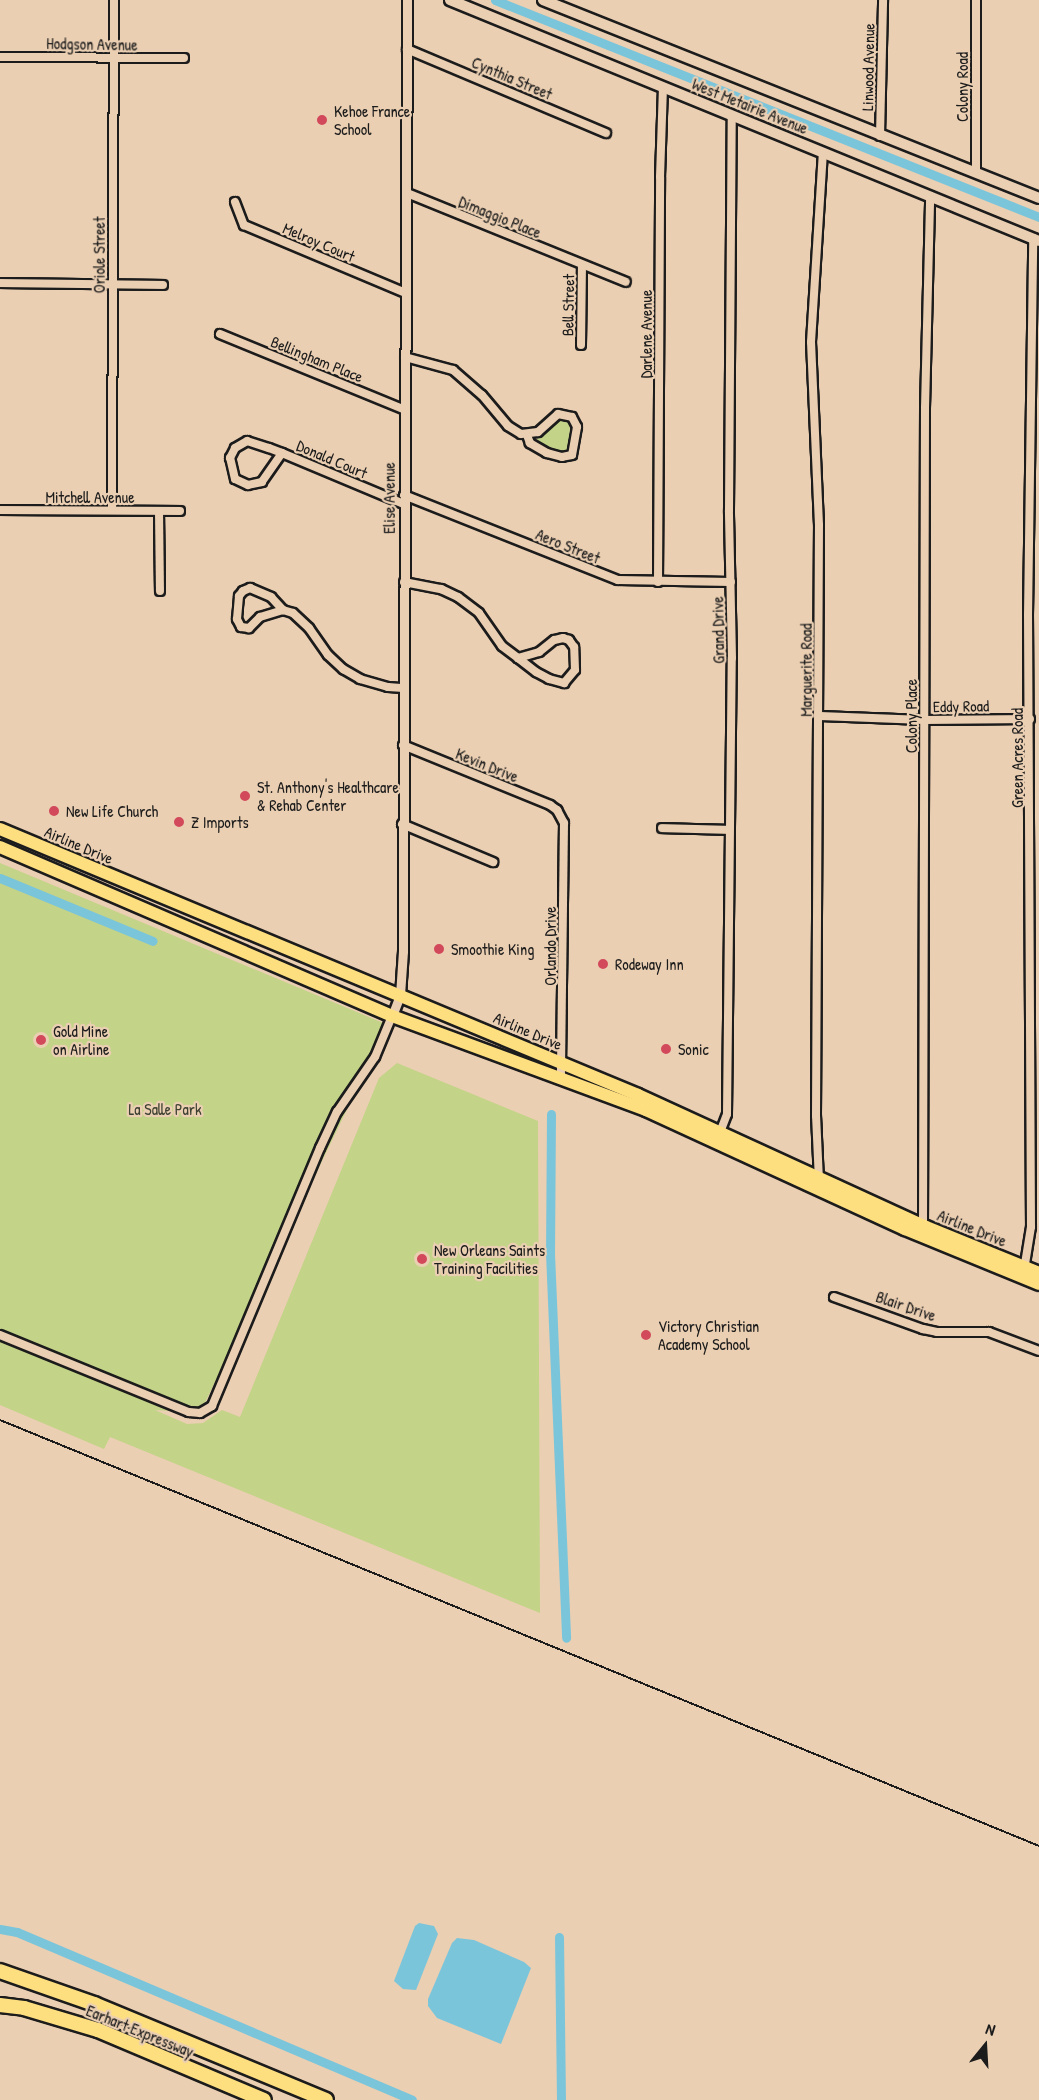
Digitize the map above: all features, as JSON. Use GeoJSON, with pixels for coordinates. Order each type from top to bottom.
{"type":"FeatureCollection","features":[{"type":"Feature","properties":{"kind":"highway","name":"Airline Drive"},"geometry":{"type":"LineString","coordinates":[[0,829],[562,1063],[818,1184],[922,1231],[1024,1272],[1039,1284]]}},
{"type":"Feature","properties":{"kind":"highway","name":"Airline Drive"},"geometry":{"type":"LineString","coordinates":[[0,847],[392,1016],[718,1138]]}},
{"type":"Feature","properties":{"kind":"highway"},"geometry":{"type":"LineString","coordinates":[[183,926],[191,909]]}},
{"type":"Feature","properties":{"kind":"highway","name":"Airline Drive"},"geometry":{"type":"LineString","coordinates":[[1024,1272],[1039,1273]]}},
{"type":"Feature","properties":{"kind":"highway","name":"Earhart Expressway"},"geometry":{"type":"LineString","coordinates":[[0,1971],[94,2004],[326,2100]]}},
{"type":"Feature","properties":{"kind":"highway","name":"Earhart Expressway"},"geometry":{"type":"LineString","coordinates":[[0,2005],[24,2008],[98,2030],[264,2100]]}},
{"type":"Feature","properties":{"kind":"main road","name":"West Metairie Avenue"},"geometry":{"type":"LineString","coordinates":[[450,0],[1036,240]]}},
{"type":"Feature","properties":{"kind":"main road","name":"West Metairie Avenue"},"geometry":{"type":"LineString","coordinates":[[543,0],[1039,198]]}},
{"type":"Feature","properties":{"kind":"street","name":"Oriole Street"},"geometry":{"type":"LineString","coordinates":[[112,510],[114,0]]}},
{"type":"Feature","properties":{"kind":"street","name":"Elise Avenue"},"geometry":{"type":"LineString","coordinates":[[392,1016],[400,995],[403,951],[407,0]]}},
{"type":"Feature","properties":{"kind":"street","name":"Linwood Avenue"},"geometry":{"type":"LineString","coordinates":[[880,136],[883,0]]}},
{"type":"Feature","properties":{"kind":"street","name":"Colony Road"},"geometry":{"type":"LineString","coordinates":[[976,0],[976,173]]}},
{"type":"Feature","properties":{"kind":"street","name":"Cynthia Street"},"geometry":{"type":"LineString","coordinates":[[407,49],[606,133]]}},
{"type":"Feature","properties":{"kind":"street","name":"Hodgson Avenue"},"geometry":{"type":"LineString","coordinates":[[0,57],[184,58]]}},
{"type":"Feature","properties":{"kind":"street","name":"Darlene Avenue"},"geometry":{"type":"LineString","coordinates":[[658,582],[660,177],[663,87]]}},
{"type":"Feature","properties":{"kind":"street","name":"Grand Drive"},"geometry":{"type":"LineString","coordinates":[[718,1138],[727,1114],[732,115]]}},
{"type":"Feature","properties":{"kind":"street","name":"Marguerite Road"},"geometry":{"type":"LineString","coordinates":[[818,1184],[816,1116],[820,716],[819,525],[811,342],[823,152]]}},
{"type":"Feature","properties":{"kind":"street","name":"Dimaggio Place"},"geometry":{"type":"LineString","coordinates":[[407,193],[626,282]]}},
{"type":"Feature","properties":{"kind":"street","name":"Colony Place"},"geometry":{"type":"LineString","coordinates":[[922,1231],[925,408],[930,196]]}},
{"type":"Feature","properties":{"kind":"street","name":"Melroy Court"},"geometry":{"type":"LineString","coordinates":[[235,202],[244,225],[406,293]]}},
{"type":"Feature","properties":{"kind":"street","name":"Green Acres Road"},"geometry":{"type":"LineString","coordinates":[[1024,1272],[1031,1227],[1028,615],[1036,240]]}},
{"type":"Feature","properties":{"kind":"street","name":"Bell Street"},"geometry":{"type":"LineString","coordinates":[[581,345],[582,265]]}},
{"type":"Feature","properties":{"kind":"street"},"geometry":{"type":"LineString","coordinates":[[0,283],[163,285]]}},
{"type":"Feature","properties":{"kind":"street","name":"Bellingham Place"},"geometry":{"type":"LineString","coordinates":[[220,334],[405,410]]}},
{"type":"Feature","properties":{"kind":"street"},"geometry":{"type":"LineString","coordinates":[[405,357],[453,370],[482,395],[508,426],[527,435],[538,432],[558,414],[572,417],[577,427],[572,455],[562,457],[547,453],[530,443],[527,435]]}},
{"type":"Feature","properties":{"kind":"street","name":"Donald Court"},"geometry":{"type":"LineString","coordinates":[[282,453],[262,482],[248,485],[236,479],[230,458],[235,448],[247,441],[282,453],[404,499]]}},
{"type":"Feature","properties":{"kind":"street","name":"Aero Street"},"geometry":{"type":"LineString","coordinates":[[404,499],[618,580],[731,582]]}},
{"type":"Feature","properties":{"kind":"street","name":"Mitchell Avenue"},"geometry":{"type":"LineString","coordinates":[[0,510],[180,511]]}},
{"type":"Feature","properties":{"kind":"street"},"geometry":{"type":"LineString","coordinates":[[159,511],[160,591]]}},
{"type":"Feature","properties":{"kind":"street"},"geometry":{"type":"LineString","coordinates":[[404,582],[441,589],[458,597],[479,613],[502,646],[518,658],[549,679],[564,683],[575,670],[574,647],[569,640],[563,638],[554,640],[539,652],[518,658]]}},
{"type":"Feature","properties":{"kind":"street"},"geometry":{"type":"LineString","coordinates":[[283,610],[271,597],[250,588],[239,596],[237,619],[241,627],[249,628],[270,612],[283,610],[293,613],[309,628],[328,655],[343,669],[360,679],[387,687],[404,688]]}},
{"type":"Feature","properties":{"kind":"street","name":"Eddy Road"},"geometry":{"type":"LineString","coordinates":[[820,716],[924,720],[1030,719]]}},
{"type":"Feature","properties":{"kind":"street","name":"Kevin Drive"},"geometry":{"type":"LineString","coordinates":[[403,746],[550,805],[559,813]]}},
{"type":"Feature","properties":{"kind":"street","name":"Orlando Drive"},"geometry":{"type":"LineString","coordinates":[[559,813],[564,823],[561,1080]]}},
{"type":"Feature","properties":{"kind":"street"},"geometry":{"type":"LineString","coordinates":[[402,824],[493,862]]}},
{"type":"Feature","properties":{"kind":"street"},"geometry":{"type":"LineString","coordinates":[[662,828],[729,830]]}},
{"type":"Feature","properties":{"kind":"street"},"geometry":{"type":"LineString","coordinates":[[0,1335],[189,1412],[200,1413],[212,1406],[320,1148],[337,1112],[375,1057],[392,1016]]}},
{"type":"Feature","properties":{"kind":"street","name":"Blair Drive"},"geometry":{"type":"LineString","coordinates":[[834,1297],[923,1329],[937,1332],[990,1332],[1039,1351]]}},
{"type":"Feature","properties":{"kind":"green space"},"geometry":{"type":"Polygon","coordinates":[[[560,419],[565,419],[570,425],[569,448],[565,452],[557,452],[538,442],[537,439],[560,419]]]}},
{"type":"Feature","properties":{"kind":"green space","name":"La Salle Park"},"geometry":{"type":"Polygon","coordinates":[[[0,863],[388,1025],[200,1413],[155,1410],[187,1424],[203,1423],[222,1410],[240,1417],[379,1078],[397,1063],[538,1121],[540,1613],[110,1437],[104,1449],[0,1405],[0,863]]]}},
{"type":"Feature","properties":{"kind":"water"},"geometry":{"type":"Polygon","coordinates":[[[419,1923],[434,1926],[438,1934],[416,1990],[403,1989],[394,1981],[415,1926],[419,1923]]]}},
{"type":"Feature","properties":{"kind":"water"},"geometry":{"type":"Polygon","coordinates":[[[457,1938],[474,1940],[524,1962],[531,1968],[501,2044],[437,2018],[428,2006],[428,1999],[452,1943],[457,1938]]]}},
{"type":"Feature","properties":{"kind":"waterway"},"geometry":{"type":"LineString","coordinates":[[495,0],[1039,217]]}},
{"type":"Feature","properties":{"kind":"waterway"},"geometry":{"type":"LineString","coordinates":[[0,878],[153,941]]}},
{"type":"Feature","properties":{"kind":"waterway"},"geometry":{"type":"LineString","coordinates":[[551,1114],[550,1253],[566,1638]]}},
{"type":"Feature","properties":{"kind":"waterway"},"geometry":{"type":"LineString","coordinates":[[0,1929],[17,1932],[412,2100]]}},
{"type":"Feature","properties":{"kind":"waterway"},"geometry":{"type":"LineString","coordinates":[[559,1937],[561,2100]]}},
{"type":"Feature","properties":{"kind":"railway"},"geometry":{"type":"LineString","coordinates":[[0,1420],[1039,1846]]}},
{"type":"Feature","properties":{"kind":"place","name":"Kehoe France School"},"geometry":{"type":"Point","coordinates":[322,120]}},
{"type":"Feature","properties":{"kind":"place","name":"St. Anthony's Healthcare & Rehab Center"},"geometry":{"type":"Point","coordinates":[245,796]}},
{"type":"Feature","properties":{"kind":"place","name":"New Life Church"},"geometry":{"type":"Point","coordinates":[54,811]}},
{"type":"Feature","properties":{"kind":"place","name":"Z Imports"},"geometry":{"type":"Point","coordinates":[179,822]}},
{"type":"Feature","properties":{"kind":"place","name":"Smoothie King"},"geometry":{"type":"Point","coordinates":[439,949]}},
{"type":"Feature","properties":{"kind":"place","name":"Rodeway Inn"},"geometry":{"type":"Point","coordinates":[603,964]}},
{"type":"Feature","properties":{"kind":"place","name":"Gold Mine on Airline"},"geometry":{"type":"Point","coordinates":[41,1040]}},
{"type":"Feature","properties":{"kind":"place","name":"Sonic"},"geometry":{"type":"Point","coordinates":[666,1049]}},
{"type":"Feature","properties":{"kind":"place","name":"New Orleans Saints Training Facilities"},"geometry":{"type":"Point","coordinates":[422,1259]}},
{"type":"Feature","properties":{"kind":"place","name":"Victory Christian Academy School"},"geometry":{"type":"Point","coordinates":[646,1335]}}]}
